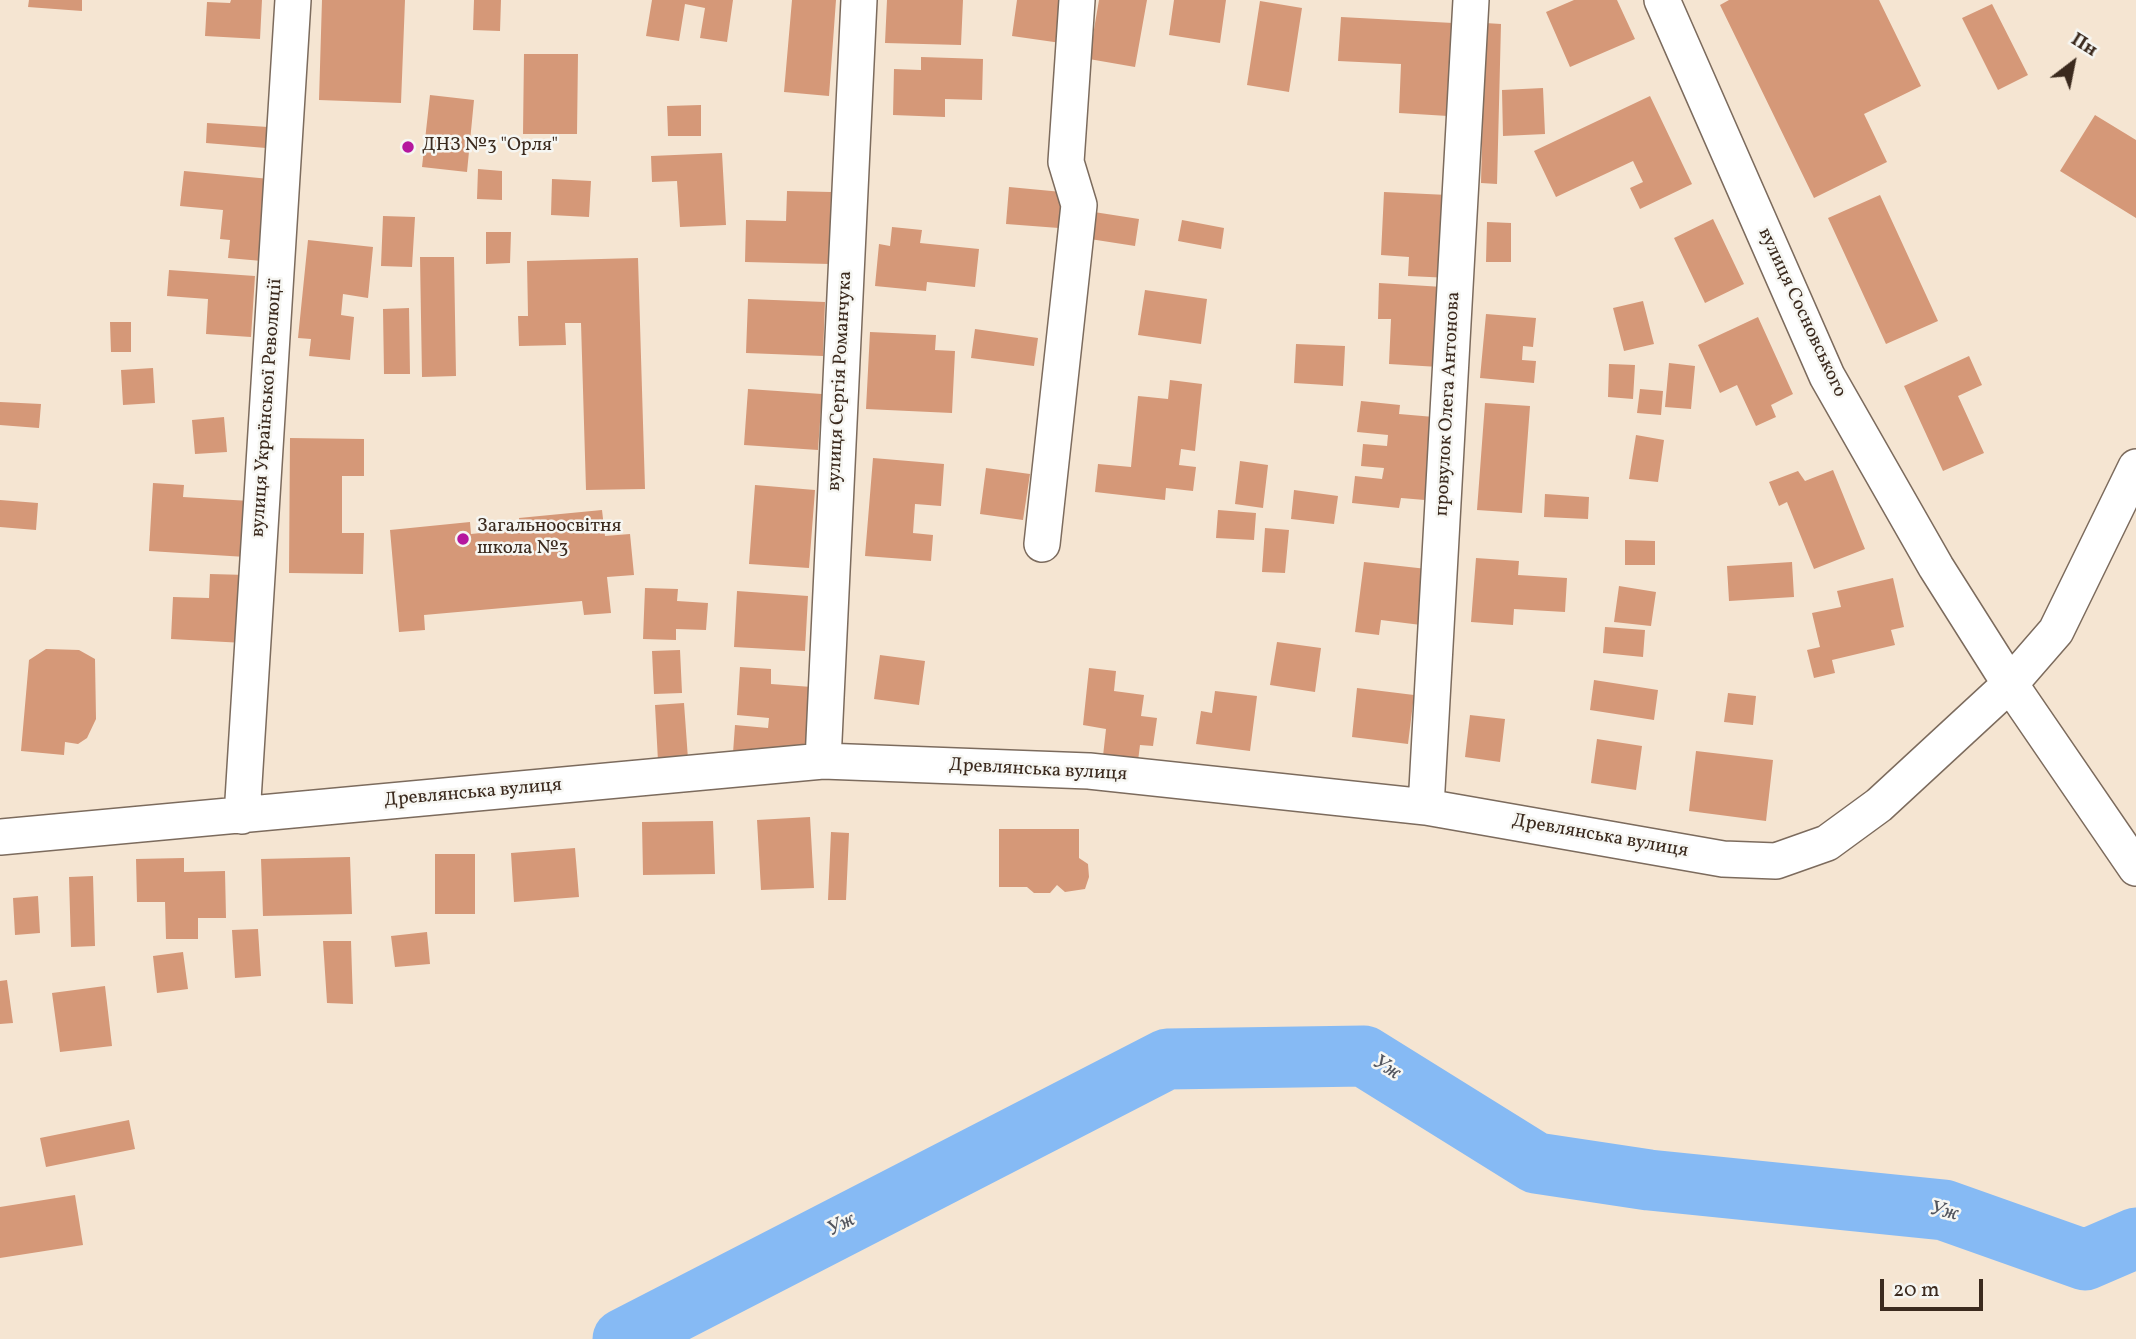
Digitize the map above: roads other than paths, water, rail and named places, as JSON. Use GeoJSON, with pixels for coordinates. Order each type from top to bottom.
{"type":"FeatureCollection","features":[{"type":"Feature","properties":{"kind":"street","name":"вулиця Української Революції"},"geometry":{"type":"LineString","coordinates":[[242,816],[293,0]]}},
{"type":"Feature","properties":{"kind":"street","name":"вулиця Сергія Романчука"},"geometry":{"type":"LineString","coordinates":[[823,761],[859,0]]}},
{"type":"Feature","properties":{"kind":"street"},"geometry":{"type":"LineString","coordinates":[[1042,544],[1079,205],[1066,162],[1077,0]]}},
{"type":"Feature","properties":{"kind":"street","name":"провулок Олега Антонова"},"geometry":{"type":"LineString","coordinates":[[1426,807],[1471,0]]}},
{"type":"Feature","properties":{"kind":"street","name":"вулиця Сосновського"},"geometry":{"type":"LineString","coordinates":[[1662,0],[1827,376],[1936,567],[2010,684],[2136,868]]}},
{"type":"Feature","properties":{"kind":"street","name":"Древлянська вулиця"},"geometry":{"type":"LineString","coordinates":[[0,837],[823,761],[1088,771],[1426,807],[1723,859],[1776,861],[1827,842],[1879,805],[2010,684],[2056,631],[2136,467]]}},
{"type":"Feature","properties":{"kind":"waterway","name":"Уж"},"geometry":{"type":"LineString","coordinates":[[623,1339],[1167,1059],[1364,1056],[1536,1163],[1649,1180],[1944,1210],[2085,1260],[2136,1238]]}},
{"type":"Feature","properties":{"kind":"place","name":"ДНЗ №3 \"Орля\""},"geometry":{"type":"Point","coordinates":[408,147]}},
{"type":"Feature","properties":{"kind":"place","name":"Загальноосвітня школа №3"},"geometry":{"type":"Point","coordinates":[463,539]}}]}
